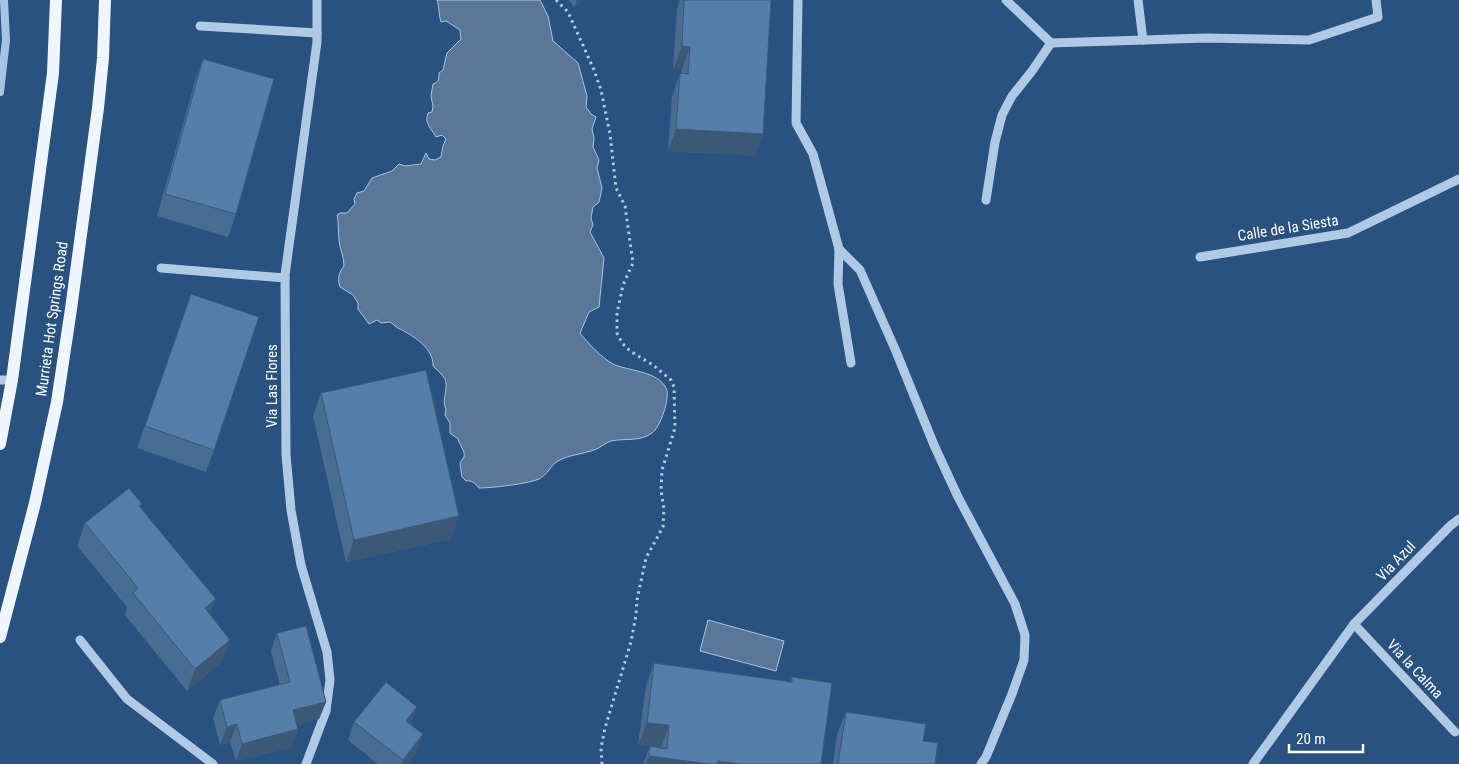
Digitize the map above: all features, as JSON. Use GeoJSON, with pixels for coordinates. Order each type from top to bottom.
{"type":"FeatureCollection","features":[{"type":"Feature","properties":{"kind":"main road","name":"Murrieta Hot Springs Road"},"geometry":{"type":"LineString","coordinates":[[0,444],[6,380],[53,73],[56,0]]}},
{"type":"Feature","properties":{"kind":"main road","name":"Murrieta Hot Springs Road"},"geometry":{"type":"LineString","coordinates":[[0,636],[35,503],[57,402],[98,108],[103,58],[105,0]]}},
{"type":"Feature","properties":{"kind":"street","name":"Via Las Flores"},"geometry":{"type":"LineString","coordinates":[[306,764],[326,711],[330,680],[327,652],[301,565],[290,510],[286,455],[285,278],[318,33],[317,0]]}},
{"type":"Feature","properties":{"kind":"street"},"geometry":{"type":"LineString","coordinates":[[798,0],[796,123],[814,154],[839,249],[838,284],[850,363]]}},
{"type":"Feature","properties":{"kind":"street"},"geometry":{"type":"LineString","coordinates":[[1006,0],[1051,43],[1204,38],[1309,40],[1378,17],[1376,0]]}},
{"type":"Feature","properties":{"kind":"street"},"geometry":{"type":"LineString","coordinates":[[1138,0],[1143,40]]}},
{"type":"Feature","properties":{"kind":"street"},"geometry":{"type":"LineString","coordinates":[[200,26],[318,33]]}},
{"type":"Feature","properties":{"kind":"street"},"geometry":{"type":"LineString","coordinates":[[986,200],[994,142],[1002,115],[1012,96],[1051,43]]}},
{"type":"Feature","properties":{"kind":"street","name":"Calle de la Siesta"},"geometry":{"type":"LineString","coordinates":[[1200,257],[1348,233],[1459,179]]}},
{"type":"Feature","properties":{"kind":"street"},"geometry":{"type":"LineString","coordinates":[[839,249],[860,270],[895,348],[938,454],[958,497],[1015,604],[1025,634],[1024,660],[986,757],[981,764]]}},
{"type":"Feature","properties":{"kind":"street"},"geometry":{"type":"LineString","coordinates":[[161,268],[285,278]]}},
{"type":"Feature","properties":{"kind":"street","name":"Via Azul"},"geometry":{"type":"LineString","coordinates":[[1254,764],[1354,624],[1459,519]]}},
{"type":"Feature","properties":{"kind":"street","name":"Via la Calma"},"geometry":{"type":"LineString","coordinates":[[1354,624],[1455,732]]}},
{"type":"Feature","properties":{"kind":"street"},"geometry":{"type":"LineString","coordinates":[[80,640],[128,699],[213,764]]}},
{"type":"Feature","properties":{"kind":"path"},"geometry":{"type":"LineString","coordinates":[[556,0],[568,12],[601,90],[610,134],[616,188],[625,206],[633,263],[623,285],[617,312],[617,333],[622,343],[630,351],[653,365],[671,380],[674,387],[675,428],[662,470],[663,527],[646,558],[631,642],[605,728],[601,748],[602,764]]}},
{"type":"Feature","properties":{"kind":"water"},"geometry":{"type":"Polygon","coordinates":[[[437,0],[540,0],[548,16],[553,41],[578,63],[587,96],[586,107],[596,117],[592,129],[593,147],[599,160],[597,168],[602,188],[599,202],[593,207],[591,218],[593,225],[590,232],[604,258],[599,307],[589,312],[580,333],[609,362],[656,378],[662,382],[667,392],[664,412],[652,433],[637,439],[611,441],[594,450],[566,457],[556,463],[539,479],[518,484],[479,488],[473,482],[466,481],[462,477],[460,463],[464,453],[458,439],[450,433],[450,423],[445,415],[445,379],[433,366],[427,349],[417,339],[390,322],[381,323],[377,320],[369,324],[358,309],[358,303],[353,295],[340,287],[339,284],[339,276],[344,266],[339,241],[337,215],[347,213],[355,204],[354,199],[357,193],[364,191],[372,178],[392,171],[399,164],[405,166],[421,164],[426,153],[429,159],[435,160],[441,157],[446,139],[442,135],[436,137],[427,117],[428,113],[432,112],[431,96],[433,84],[439,79],[439,73],[443,70],[447,53],[461,39],[460,30],[446,21],[441,22],[437,0]]]}},
{"type":"Feature","properties":{"kind":"water"},"geometry":{"type":"Polygon","coordinates":[[[708,620],[784,641],[776,671],[700,651],[708,620]]]}},
{"type":"Feature","properties":{"kind":"building"},"geometry":{"type":"Polygon","coordinates":[[[684,0],[771,0],[763,134],[676,129],[680,73],[688,74],[690,47],[682,46],[684,0]]]}},
{"type":"Feature","properties":{"kind":"building"},"geometry":{"type":"Polygon","coordinates":[[[203,59],[274,79],[236,214],[165,194],[203,59]]]}},
{"type":"Feature","properties":{"kind":"building"},"geometry":{"type":"Polygon","coordinates":[[[191,294],[259,317],[214,450],[145,426],[191,294]]]}},
{"type":"Feature","properties":{"kind":"building"},"geometry":{"type":"Polygon","coordinates":[[[426,370],[459,516],[354,540],[321,393],[426,370]]]}},
{"type":"Feature","properties":{"kind":"building"},"geometry":{"type":"Polygon","coordinates":[[[129,488],[142,504],[139,506],[216,599],[205,608],[230,640],[195,669],[133,593],[138,588],[85,523],[129,488]]]}},
{"type":"Feature","properties":{"kind":"building"},"geometry":{"type":"Polygon","coordinates":[[[306,626],[326,702],[293,710],[298,729],[242,744],[237,724],[227,727],[220,700],[290,682],[277,633],[306,626]]]}},
{"type":"Feature","properties":{"kind":"building"},"geometry":{"type":"Polygon","coordinates":[[[654,663],[792,682],[792,677],[832,683],[821,764],[741,764],[718,761],[718,764],[709,764],[649,756],[650,746],[667,749],[669,725],[647,723],[654,663]]]}},
{"type":"Feature","properties":{"kind":"building"},"geometry":{"type":"Polygon","coordinates":[[[386,682],[417,707],[406,721],[423,734],[403,760],[354,722],[386,682]]]}},
{"type":"Feature","properties":{"kind":"building"},"geometry":{"type":"Polygon","coordinates":[[[846,712],[926,724],[923,741],[938,743],[935,764],[838,764],[846,712]]]}},
{"type":"Feature","properties":{"kind":"waterway"},"geometry":{"type":"LineString","coordinates":[[0,92],[6,40],[4,0]]}}]}
